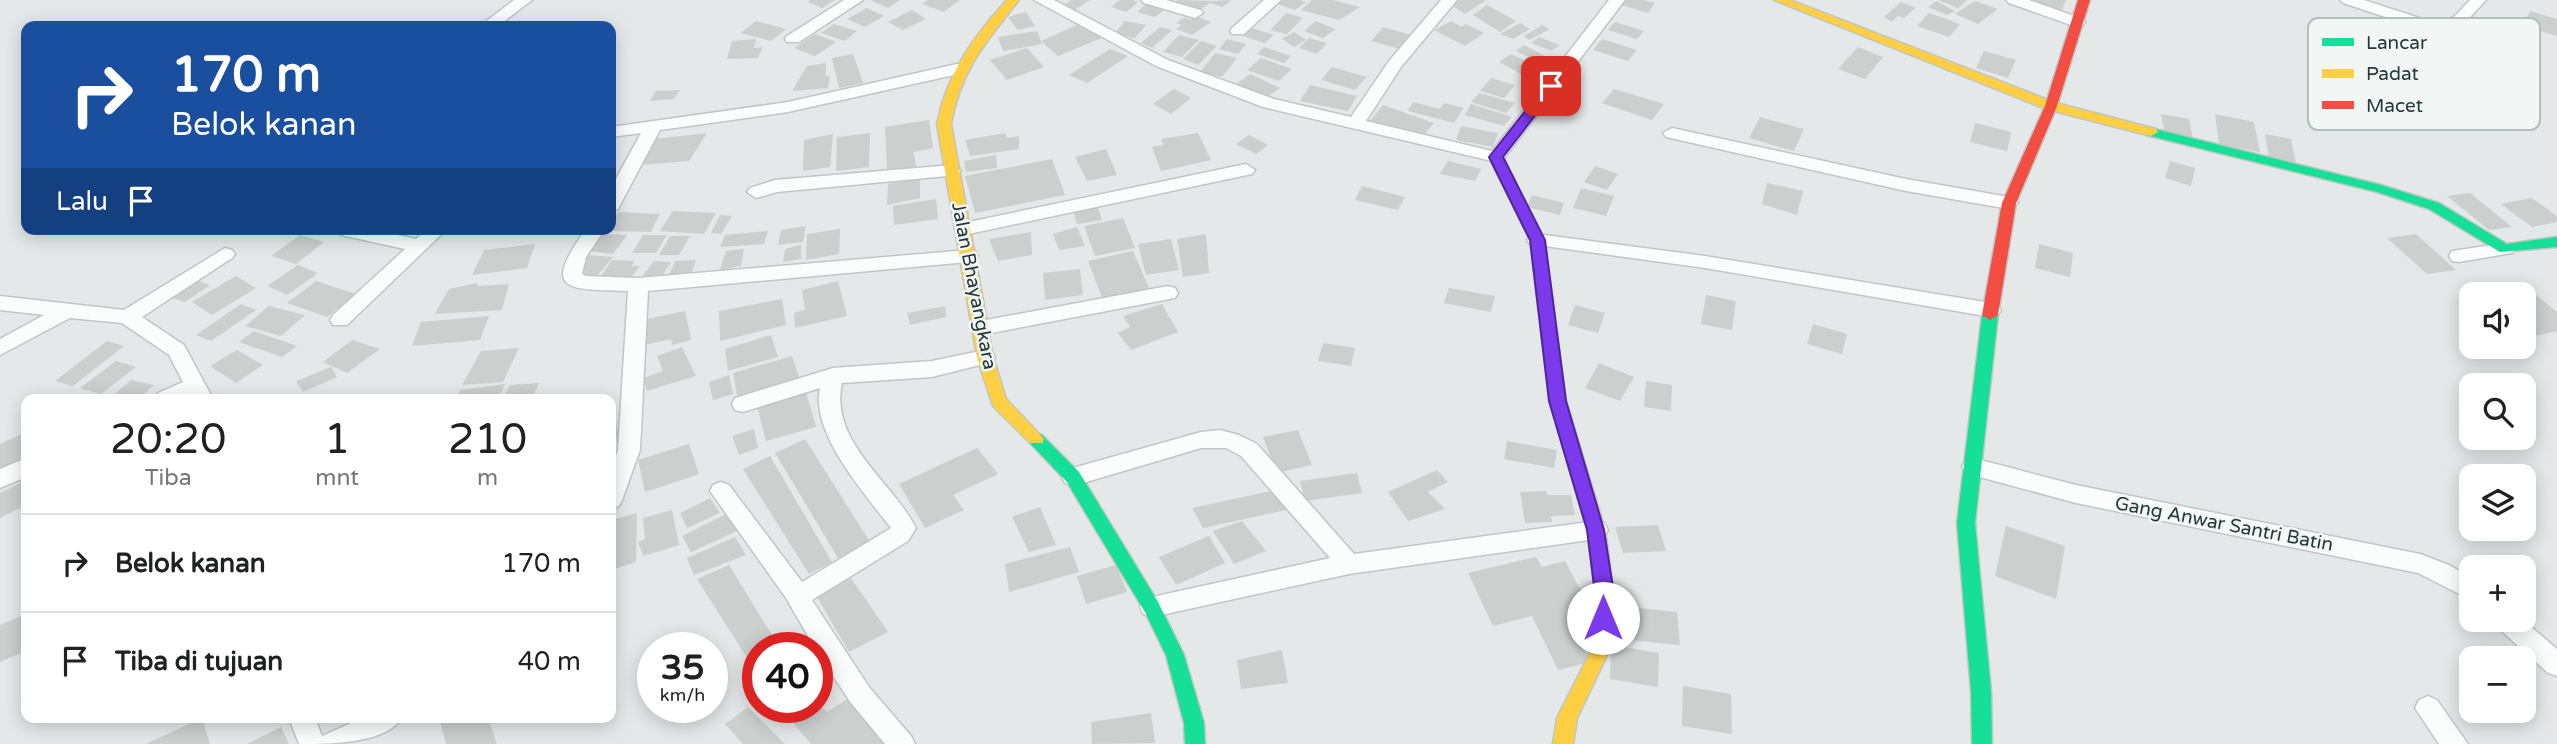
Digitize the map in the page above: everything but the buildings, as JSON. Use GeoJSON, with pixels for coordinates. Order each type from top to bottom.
{"type":"FeatureCollection","features":[{"type":"Feature","properties":{"kind":"street"},"geometry":{"type":"LineString","coordinates":[[495,21],[524,0]]}},
{"type":"Feature","properties":{"kind":"street"},"geometry":{"type":"LineString","coordinates":[[793,39],[855,0]]}},
{"type":"Feature","properties":{"kind":"street","name":"Jalan Bhayangkara"},"geometry":{"type":"LineString","coordinates":[[1013,0],[976,40],[957,69],[946,101],[944,124],[985,357],[999,402],[1073,477],[1152,607],[1175,655],[1194,723],[1195,744]]}},
{"type":"Feature","properties":{"kind":"street"},"geometry":{"type":"LineString","coordinates":[[1042,0],[1162,63],[1269,103],[1496,157],[1537,240],[1558,401],[1596,530],[1605,594],[1601,641],[1593,668],[1571,708],[1563,744]]}},
{"type":"Feature","properties":{"kind":"street"},"geometry":{"type":"LineString","coordinates":[[1149,0],[1195,13]]}},
{"type":"Feature","properties":{"kind":"street"},"geometry":{"type":"LineString","coordinates":[[1238,31],[1273,0]]}},
{"type":"Feature","properties":{"kind":"street"},"geometry":{"type":"LineString","coordinates":[[1356,122],[1395,64],[1449,0]]}},
{"type":"Feature","properties":{"kind":"street"},"geometry":{"type":"LineString","coordinates":[[1496,157],[1618,0]]}},
{"type":"Feature","properties":{"kind":"street"},"geometry":{"type":"LineString","coordinates":[[1780,0],[2051,106],[2241,156],[2381,189],[2434,206],[2472,226],[2505,250]]}},
{"type":"Feature","properties":{"kind":"street"},"geometry":{"type":"LineString","coordinates":[[2014,0],[2077,22]]}},
{"type":"Feature","properties":{"kind":"street"},"geometry":{"type":"LineString","coordinates":[[1982,744],[1981,691],[1966,523],[1991,310],[2009,203],[2051,106],[2084,0]]}},
{"type":"Feature","properties":{"kind":"street"},"geometry":{"type":"LineString","coordinates":[[2348,0],[2403,18]]}},
{"type":"Feature","properties":{"kind":"street"},"geometry":{"type":"LineString","coordinates":[[2461,18],[2478,0]]}},
{"type":"Feature","properties":{"kind":"street"},"geometry":{"type":"LineString","coordinates":[[616,131],[788,107],[957,69]]}},
{"type":"Feature","properties":{"kind":"street"},"geometry":{"type":"LineString","coordinates":[[616,196],[653,127]]}},
{"type":"Feature","properties":{"kind":"street"},"geometry":{"type":"LineString","coordinates":[[1672,133],[1906,185],[2009,203]]}},
{"type":"Feature","properties":{"kind":"street"},"geometry":{"type":"LineString","coordinates":[[964,229],[1246,170]]}},
{"type":"Feature","properties":{"kind":"street"},"geometry":{"type":"LineString","coordinates":[[756,192],[775,186],[952,171]]}},
{"type":"Feature","properties":{"kind":"street"},"geometry":{"type":"LineString","coordinates":[[369,235],[421,246]]}},
{"type":"Feature","properties":{"kind":"street"},"geometry":{"type":"LineString","coordinates":[[340,320],[432,235]]}},
{"type":"Feature","properties":{"kind":"street"},"geometry":{"type":"LineString","coordinates":[[592,235],[575,258],[572,277],[582,283],[638,285],[968,256]]}},
{"type":"Feature","properties":{"kind":"street"},"geometry":{"type":"LineString","coordinates":[[1537,240],[1705,262],[1991,310]]}},
{"type":"Feature","properties":{"kind":"street"},"geometry":{"type":"LineString","coordinates":[[2459,256],[2557,242]]}},
{"type":"Feature","properties":{"kind":"street"},"geometry":{"type":"LineString","coordinates":[[127,317],[225,254]]}},
{"type":"Feature","properties":{"kind":"street"},"geometry":{"type":"LineString","coordinates":[[616,486],[629,450],[620,403],[638,285]]}},
{"type":"Feature","properties":{"kind":"street"},"geometry":{"type":"LineString","coordinates":[[981,327],[1168,292]]}},
{"type":"Feature","properties":{"kind":"street"},"geometry":{"type":"LineString","coordinates":[[0,303],[127,317],[177,350],[199,392]]}},
{"type":"Feature","properties":{"kind":"street"},"geometry":{"type":"LineString","coordinates":[[0,348],[68,310]]}},
{"type":"Feature","properties":{"kind":"street"},"geometry":{"type":"LineString","coordinates":[[743,404],[833,376],[932,369],[985,357]]}},
{"type":"Feature","properties":{"kind":"street"},"geometry":{"type":"LineString","coordinates":[[797,595],[808,591],[900,534],[904,528],[839,435],[828,404],[833,376]]}},
{"type":"Feature","properties":{"kind":"street"},"geometry":{"type":"LineString","coordinates":[[1073,477],[1201,440],[1219,437],[1235,441],[1249,450],[1349,564]]}},
{"type":"Feature","properties":{"kind":"street","name":"Gang Anwar Santri Batin"},"geometry":{"type":"LineString","coordinates":[[1973,467],[2076,494],[2420,564],[2459,584]]}},
{"type":"Feature","properties":{"kind":"street"},"geometry":{"type":"LineString","coordinates":[[0,479],[21,469]]}},
{"type":"Feature","properties":{"kind":"street"},"geometry":{"type":"LineString","coordinates":[[721,491],[797,595],[810,620],[860,695],[902,744]]}},
{"type":"Feature","properties":{"kind":"street"},"geometry":{"type":"LineString","coordinates":[[1152,607],[1349,564],[1596,530]]}},
{"type":"Feature","properties":{"kind":"street"},"geometry":{"type":"LineString","coordinates":[[2520,632],[2557,665]]}},
{"type":"Feature","properties":{"kind":"street"},"geometry":{"type":"LineString","coordinates":[[2428,708],[2455,744]]}},
{"type":"Feature","properties":{"kind":"street"},"geometry":{"type":"LineString","coordinates":[[304,723],[312,744]]}},
{"type":"Feature","properties":{"kind":"street"},"geometry":{"type":"LineString","coordinates":[[332,744],[377,723]]}},
{"type":"Feature","properties":{"kind":"traffic: fast"},"geometry":{"type":"LineString","coordinates":[[2151,132],[2381,189],[2434,206],[2505,249],[2557,242]]}},
{"type":"Feature","properties":{"kind":"traffic: fast"},"geometry":{"type":"LineString","coordinates":[[1982,744],[1981,691],[1966,523],[1990,315]]}},
{"type":"Feature","properties":{"kind":"traffic: fast"},"geometry":{"type":"LineString","coordinates":[[1036,439],[1073,477],[1152,607],[1175,655],[1194,723],[1195,744]]}},
{"type":"Feature","properties":{"kind":"traffic: slow"},"geometry":{"type":"LineString","coordinates":[[1013,0],[968,56],[953,88],[944,124],[985,357],[999,402],[1036,439]]}},
{"type":"Feature","properties":{"kind":"traffic: slow"},"geometry":{"type":"LineString","coordinates":[[1780,0],[2051,106],[2151,132]]}},
{"type":"Feature","properties":{"kind":"traffic: slow"},"geometry":{"type":"LineString","coordinates":[[1563,744],[1567,718],[1598,655],[1605,598]]}},
{"type":"Feature","properties":{"kind":"traffic: jam"},"geometry":{"type":"LineString","coordinates":[[1990,315],[2009,203],[2051,106],[2084,0]]}},
{"type":"Feature","properties":{"kind":"traffic: jam"},"geometry":{"type":"LineString","coordinates":[[1496,157],[1537,240],[1558,401],[1596,530],[1605,598]]}},
{"type":"Feature","properties":{"kind":"route"},"geometry":{"type":"LineString","coordinates":[[1551,86],[1496,157],[1537,240],[1558,401],[1596,530],[1605,594],[1603,618]]}}]}
